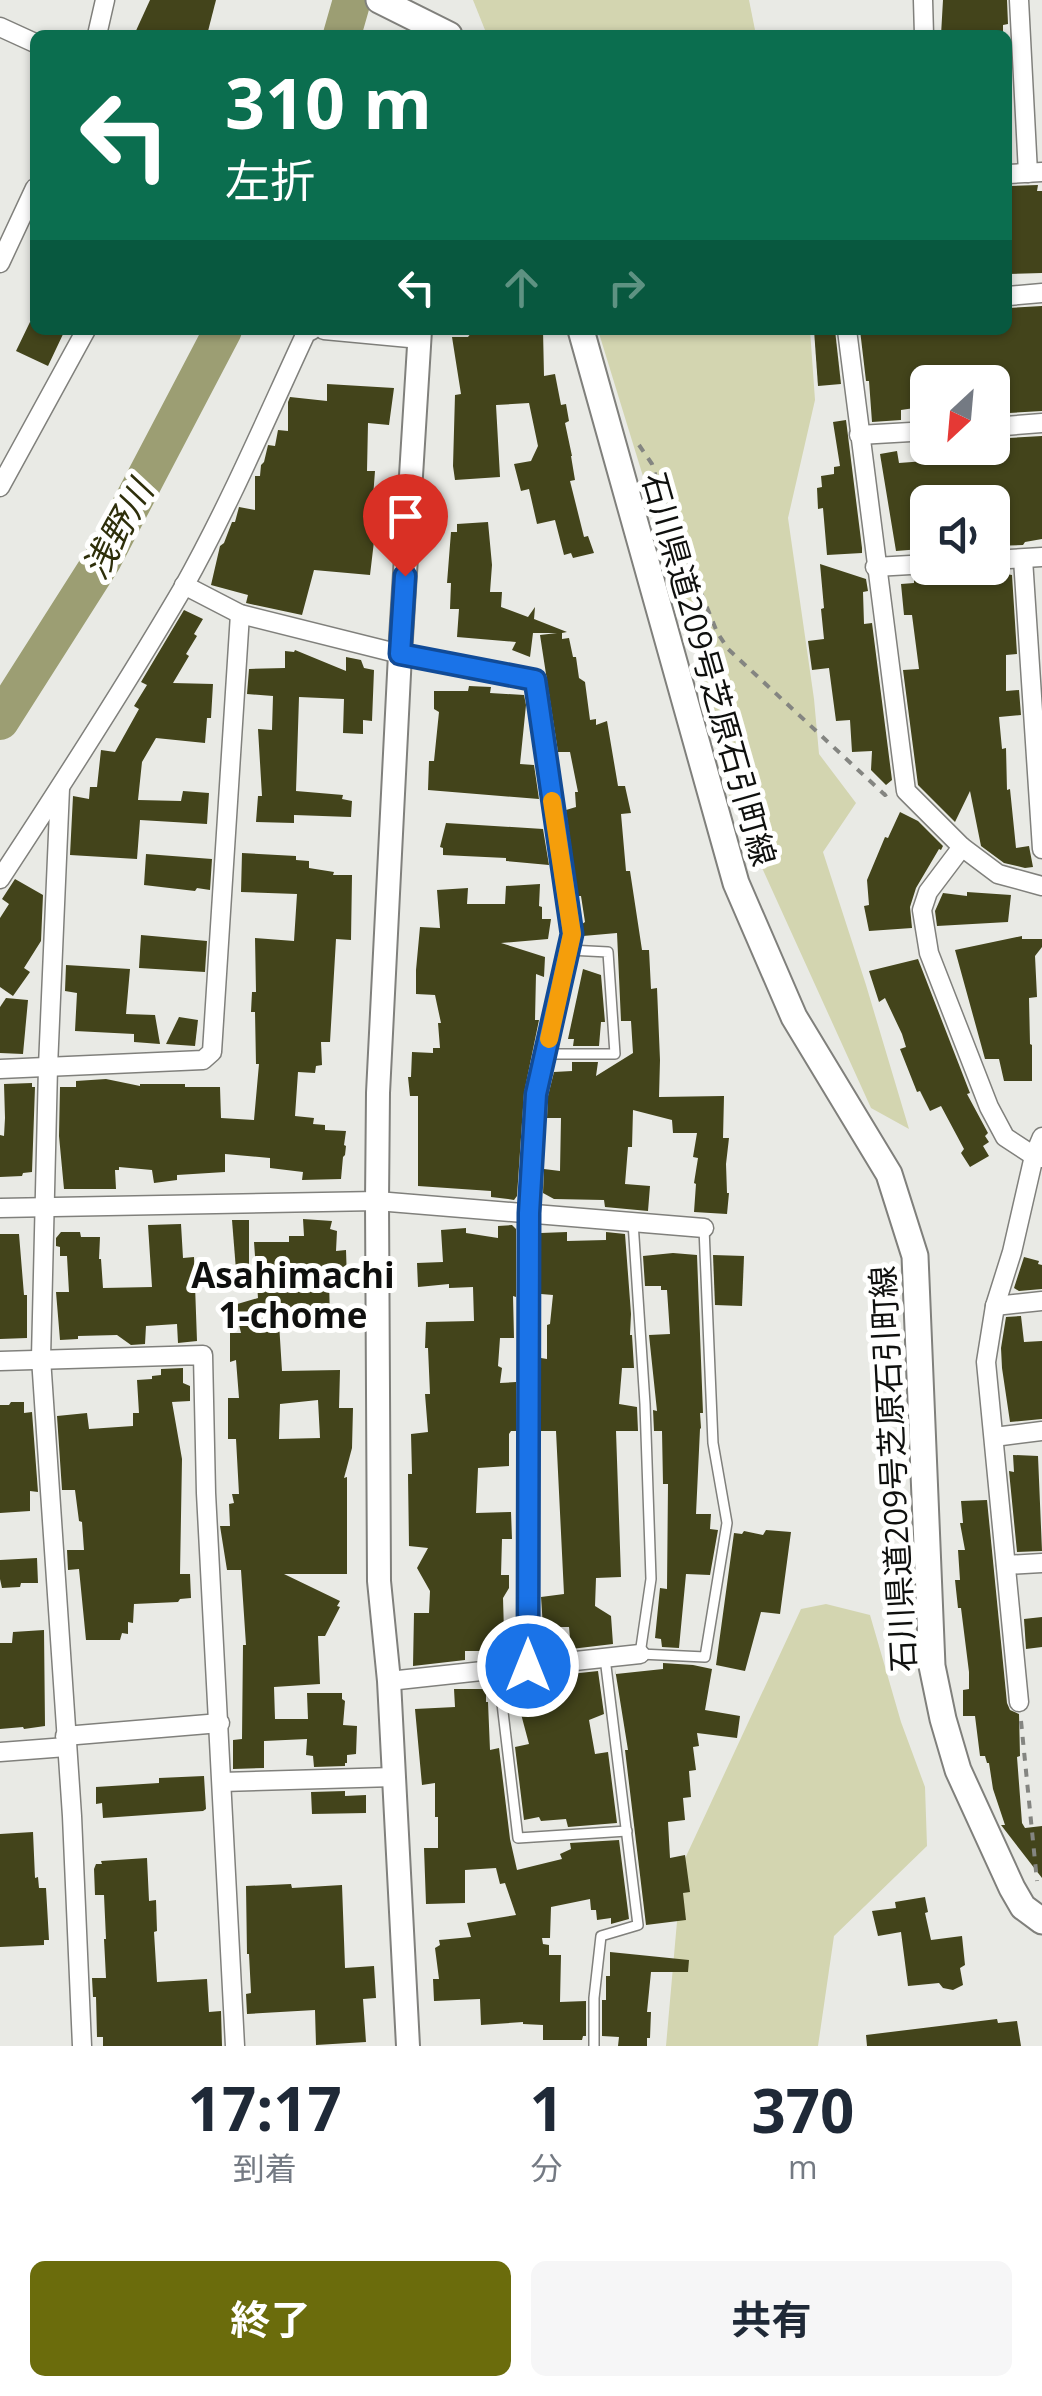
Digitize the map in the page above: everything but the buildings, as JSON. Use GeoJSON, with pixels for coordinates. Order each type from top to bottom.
{"type":"FeatureCollection","features":[{"type":"Feature","properties":{"kind":"main road"},"geometry":{"type":"LineString","coordinates":[[389,5],[437,30]]}},
{"type":"Feature","properties":{"kind":"main road","name":"石川県道209号芝原石引町線"},"geometry":{"type":"LineString","coordinates":[[582,335],[736,883],[794,1018],[889,1174],[915,1256],[932,1666],[958,1770],[1012,1888],[1024,1907],[1041,1921]]}},
{"type":"Feature","properties":{"kind":"street"},"geometry":{"type":"LineString","coordinates":[[98,30],[105,0]]}},
{"type":"Feature","properties":{"kind":"street"},"geometry":{"type":"LineString","coordinates":[[922,0],[924,30]]}},
{"type":"Feature","properties":{"kind":"street"},"geometry":{"type":"LineString","coordinates":[[1019,0],[1035,172]]}},
{"type":"Feature","properties":{"kind":"street"},"geometry":{"type":"LineString","coordinates":[[0,27],[30,41]]}},
{"type":"Feature","properties":{"kind":"street"},"geometry":{"type":"LineString","coordinates":[[0,263],[30,199]]}},
{"type":"Feature","properties":{"kind":"street"},"geometry":{"type":"LineString","coordinates":[[1012,296],[1042,293]]}},
{"type":"Feature","properties":{"kind":"street"},"geometry":{"type":"LineString","coordinates":[[0,487],[83,335]]}},
{"type":"Feature","properties":{"kind":"street"},"geometry":{"type":"LineString","coordinates":[[0,879],[184,585],[306,335]]}},
{"type":"Feature","properties":{"kind":"street"},"geometry":{"type":"LineString","coordinates":[[408,2046],[389,1682],[379,1581],[378,1093],[420,335]]}},
{"type":"Feature","properties":{"kind":"street"},"geometry":{"type":"LineString","coordinates":[[848,335],[906,791],[962,846],[998,874],[1042,886]]}},
{"type":"Feature","properties":{"kind":"street"},"geometry":{"type":"LineString","coordinates":[[1010,425],[1042,423]]}},
{"type":"Feature","properties":{"kind":"street"},"geometry":{"type":"LineString","coordinates":[[859,435],[910,432]]}},
{"type":"Feature","properties":{"kind":"street"},"geometry":{"type":"LineString","coordinates":[[1033,558],[1042,849]]}},
{"type":"Feature","properties":{"kind":"street"},"geometry":{"type":"LineString","coordinates":[[876,567],[910,565]]}},
{"type":"Feature","properties":{"kind":"street"},"geometry":{"type":"LineString","coordinates":[[184,585],[240,614],[400,654],[535,680],[572,934],[536,1094],[529,1213],[528,1666]]}},
{"type":"Feature","properties":{"kind":"street"},"geometry":{"type":"LineString","coordinates":[[0,1069],[203,1060],[212,1052],[240,614]]}},
{"type":"Feature","properties":{"kind":"street"},"geometry":{"type":"LineString","coordinates":[[60,788],[40,1358],[72,1816],[82,2046]]}},
{"type":"Feature","properties":{"kind":"street"},"geometry":{"type":"LineString","coordinates":[[962,846],[928,892],[922,910],[929,952],[989,1107],[1005,1136],[1038,1157]]}},
{"type":"Feature","properties":{"kind":"street"},"geometry":{"type":"LineString","coordinates":[[1019,1702],[986,1362],[995,1306],[1042,1137]]}},
{"type":"Feature","properties":{"kind":"street"},"geometry":{"type":"LineString","coordinates":[[0,1208],[378,1200],[704,1228]]}},
{"type":"Feature","properties":{"kind":"street"},"geometry":{"type":"LineString","coordinates":[[995,1306],[1042,1301]]}},
{"type":"Feature","properties":{"kind":"street"},"geometry":{"type":"LineString","coordinates":[[0,1361],[203,1355],[235,2046]]}},
{"type":"Feature","properties":{"kind":"street"},"geometry":{"type":"LineString","coordinates":[[994,1436],[1042,1432]]}},
{"type":"Feature","properties":{"kind":"street"},"geometry":{"type":"LineString","coordinates":[[1006,1566],[1042,1562]]}},
{"type":"Feature","properties":{"kind":"street"},"geometry":{"type":"LineString","coordinates":[[389,1682],[640,1654]]}},
{"type":"Feature","properties":{"kind":"street"},"geometry":{"type":"LineString","coordinates":[[0,1752],[220,1724]]}},
{"type":"Feature","properties":{"kind":"street"},"geometry":{"type":"LineString","coordinates":[[222,1782],[394,1776]]}},
{"type":"Feature","properties":{"kind":"street"},"geometry":{"type":"LineString","coordinates":[[1041,1921],[1042,1934]]}},
{"type":"Feature","properties":{"kind":"lane"},"geometry":{"type":"LineString","coordinates":[[545,1054],[616,1054],[608,952],[568,950]]}},
{"type":"Feature","properties":{"kind":"lane"},"geometry":{"type":"LineString","coordinates":[[632,1222],[645,1404],[651,1579],[640,1654],[705,1657],[727,1523],[712,1443],[704,1228]]}},
{"type":"Feature","properties":{"kind":"lane"},"geometry":{"type":"LineString","coordinates":[[594,2046],[600,1936],[638,1925],[606,1658]]}},
{"type":"Feature","properties":{"kind":"lane"},"geometry":{"type":"LineString","coordinates":[[498,1670],[518,1838],[627,1830]]}},
{"type":"Feature","properties":{"kind":"path"},"geometry":{"type":"LineString","coordinates":[[612,440],[634,439],[652,464],[717,632],[728,649],[886,794],[905,783]]}},
{"type":"Feature","properties":{"kind":"path"},"geometry":{"type":"LineString","coordinates":[[1019,1702],[1037,1883]]}},
{"type":"Feature","properties":{"kind":"green space"},"geometry":{"type":"Polygon","coordinates":[[[473,0],[749,0],[755,30],[485,30],[473,0]]]}},
{"type":"Feature","properties":{"kind":"green space"},"geometry":{"type":"Polygon","coordinates":[[[600,335],[810,335],[815,400],[788,518],[819,754],[856,803],[823,852],[909,1129],[871,1108],[729,795],[698,655],[600,335]]]}},
{"type":"Feature","properties":{"kind":"green space"},"geometry":{"type":"Polygon","coordinates":[[[826,1604],[870,1615],[901,1722],[925,1787],[927,1846],[834,1936],[818,2046],[666,2046],[682,1865],[801,1609],[826,1604]]]}},
{"type":"Feature","properties":{"kind":"waterway","name":"浅野川"},"geometry":{"type":"LineString","coordinates":[[343,30],[352,0]]}},
{"type":"Feature","properties":{"kind":"waterway","name":"浅野川"},"geometry":{"type":"LineString","coordinates":[[0,721],[103,559],[220,335]]}},
{"type":"Feature","properties":{"kind":"slow traffic"},"geometry":{"type":"LineString","coordinates":[[549,1039],[572,934],[552,801]]}},
{"type":"Feature","properties":{"kind":"district","name":"Asahimachi 1-chome"},"geometry":{"type":"Point","coordinates":[293,1294]}},
{"type":"Feature","properties":{"kind":"route"},"geometry":{"type":"LineString","coordinates":[[405,576],[400,654],[535,680],[572,934],[536,1094],[529,1213],[528,1666]]}}]}
